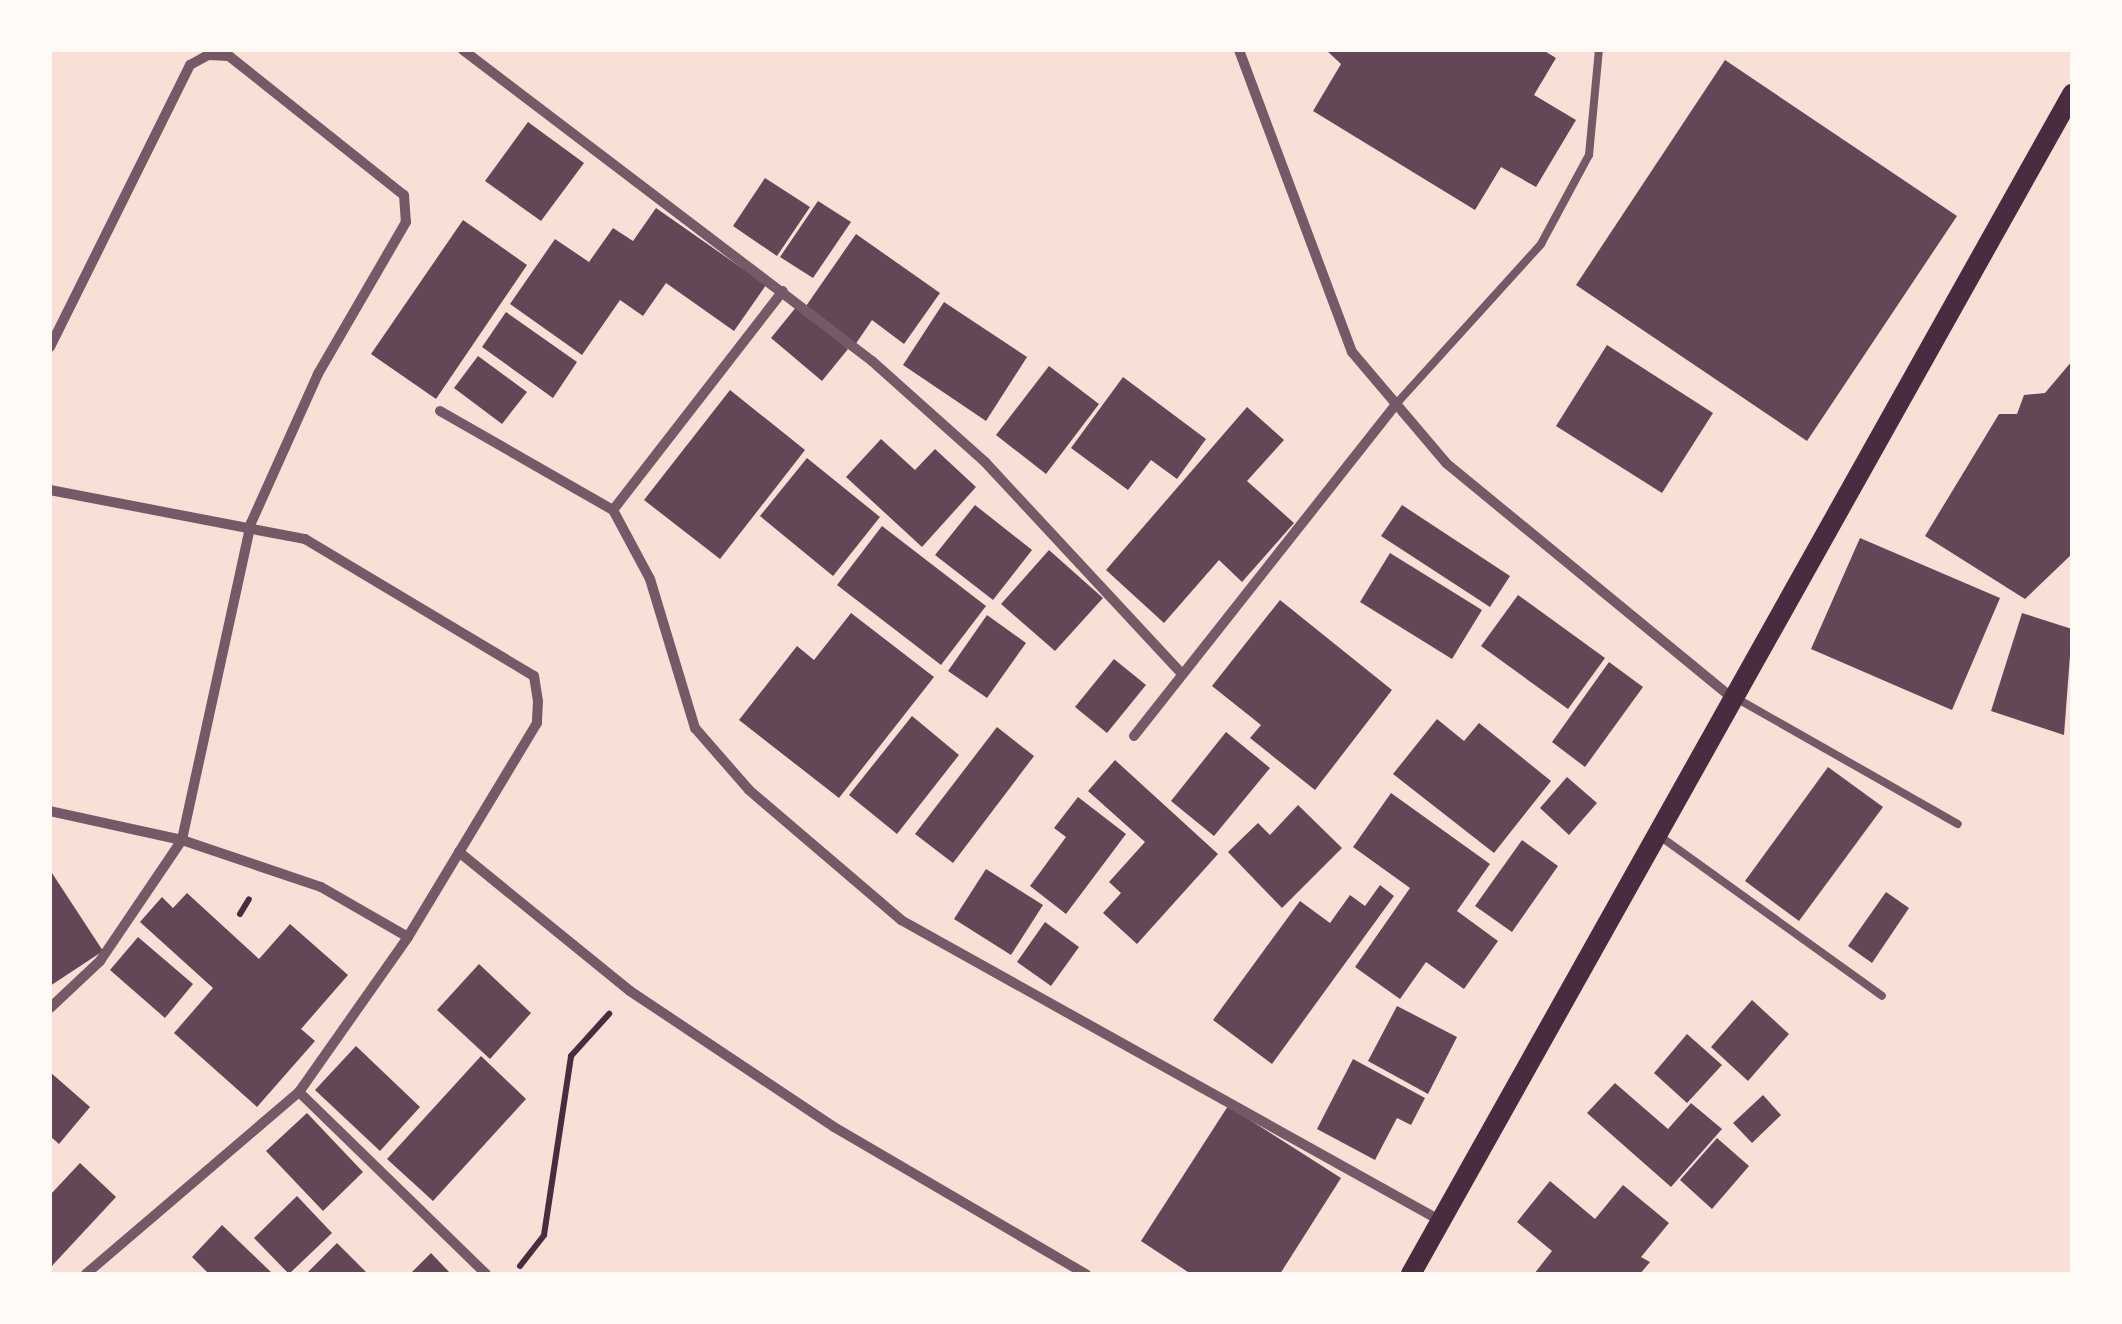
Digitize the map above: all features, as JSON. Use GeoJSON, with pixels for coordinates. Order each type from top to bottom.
{"type":"FeatureCollection","features":[{"type":"Feature","properties":{"kind":"main road"},"geometry":{"type":"LineString","coordinates":[[1411,1274],[1661,837],[1730,696],[2072,94]]}},
{"type":"Feature","properties":{"kind":"street"},"geometry":{"type":"LineString","coordinates":[[462,50],[782,291],[985,462],[1182,674]]}},
{"type":"Feature","properties":{"kind":"street"},"geometry":{"type":"LineString","coordinates":[[1240,50],[1335,324],[1446,463],[1730,696]]}},
{"type":"Feature","properties":{"kind":"street"},"geometry":{"type":"LineString","coordinates":[[50,347],[190,65],[208,55],[229,56],[404,195],[406,222],[318,374],[251,523],[182,840],[100,961],[50,1008]]}},
{"type":"Feature","properties":{"kind":"street"},"geometry":{"type":"LineString","coordinates":[[613,510],[782,291]]}},
{"type":"Feature","properties":{"kind":"street"},"geometry":{"type":"LineString","coordinates":[[1134,736],[1398,403]]}},
{"type":"Feature","properties":{"kind":"street"},"geometry":{"type":"LineString","coordinates":[[440,411],[613,510],[650,579],[695,728],[820,852],[901,920],[1439,1220]]}},
{"type":"Feature","properties":{"kind":"street"},"geometry":{"type":"LineString","coordinates":[[50,490],[251,523],[350,560],[534,676],[537,723],[408,937],[298,1092],[86,1274]]}},
{"type":"Feature","properties":{"kind":"street"},"geometry":{"type":"LineString","coordinates":[[50,811],[182,840],[321,886],[408,937]]}},
{"type":"Feature","properties":{"kind":"street"},"geometry":{"type":"LineString","coordinates":[[459,852],[630,991],[834,1127],[1086,1274]]}},
{"type":"Feature","properties":{"kind":"street"},"geometry":{"type":"LineString","coordinates":[[298,1092],[486,1274]]}},
{"type":"Feature","properties":{"kind":"lane"},"geometry":{"type":"LineString","coordinates":[[1398,403],[1540,244],[1589,156],[1599,50]]}},
{"type":"Feature","properties":{"kind":"lane"},"geometry":{"type":"LineString","coordinates":[[1730,696],[1958,824]]}},
{"type":"Feature","properties":{"kind":"lane"},"geometry":{"type":"LineString","coordinates":[[1661,837],[1882,996]]}},
{"type":"Feature","properties":{"kind":"path"},"geometry":{"type":"LineString","coordinates":[[514,1274],[544,1235],[571,1056],[630,991]]}},
{"type":"Feature","properties":{"kind":"building"},"geometry":{"type":"Polygon","coordinates":[[[1326,50],[1543,50],[1556,58],[1534,95],[1576,120],[1536,187],[1501,167],[1475,210],[1313,111],[1341,64],[1326,50]]]}},
{"type":"Feature","properties":{"kind":"building"},"geometry":{"type":"Polygon","coordinates":[[[1725,60],[1957,216],[1807,441],[1576,285],[1725,60]]]}},
{"type":"Feature","properties":{"kind":"building"},"geometry":{"type":"Polygon","coordinates":[[[528,122],[584,163],[541,221],[485,181],[528,122]]]}},
{"type":"Feature","properties":{"kind":"building"},"geometry":{"type":"Polygon","coordinates":[[[765,178],[810,207],[777,256],[733,226],[765,178]]]}},
{"type":"Feature","properties":{"kind":"building"},"geometry":{"type":"Polygon","coordinates":[[[818,201],[851,222],[813,278],[780,257],[818,201]]]}},
{"type":"Feature","properties":{"kind":"building"},"geometry":{"type":"Polygon","coordinates":[[[656,208],[766,285],[734,331],[666,283],[643,316],[620,300],[582,355],[510,304],[555,239],[589,262],[613,228],[633,241],[656,208]]]}},
{"type":"Feature","properties":{"kind":"building"},"geometry":{"type":"Polygon","coordinates":[[[463,220],[527,265],[436,399],[371,354],[463,220]]]}},
{"type":"Feature","properties":{"kind":"building"},"geometry":{"type":"Polygon","coordinates":[[[856,234],[940,293],[904,344],[872,320],[855,345],[804,309],[856,234]]]}},
{"type":"Feature","properties":{"kind":"building"},"geometry":{"type":"Polygon","coordinates":[[[944,302],[1027,357],[986,421],[903,365],[944,302]]]}},
{"type":"Feature","properties":{"kind":"building"},"geometry":{"type":"Polygon","coordinates":[[[797,306],[848,349],[822,381],[771,338],[797,306]]]}},
{"type":"Feature","properties":{"kind":"building"},"geometry":{"type":"Polygon","coordinates":[[[506,312],[577,362],[553,398],[482,347],[506,312]]]}},
{"type":"Feature","properties":{"kind":"building"},"geometry":{"type":"Polygon","coordinates":[[[1607,345],[1713,413],[1662,493],[1556,426],[1607,345]]]}},
{"type":"Feature","properties":{"kind":"building"},"geometry":{"type":"Polygon","coordinates":[[[478,356],[527,392],[502,424],[454,388],[478,356]]]}},
{"type":"Feature","properties":{"kind":"building"},"geometry":{"type":"Polygon","coordinates":[[[2072,361],[2072,554],[2025,599],[1925,536],[1999,414],[2017,414],[2024,395],[2045,393],[2072,361]]]}},
{"type":"Feature","properties":{"kind":"building"},"geometry":{"type":"Polygon","coordinates":[[[1049,366],[1099,404],[1046,474],[996,435],[1049,366]]]}},
{"type":"Feature","properties":{"kind":"building"},"geometry":{"type":"Polygon","coordinates":[[[1123,377],[1206,439],[1177,479],[1151,460],[1128,490],[1071,448],[1123,377]]]}},
{"type":"Feature","properties":{"kind":"building"},"geometry":{"type":"Polygon","coordinates":[[[730,390],[805,450],[720,559],[644,500],[730,390]]]}},
{"type":"Feature","properties":{"kind":"building"},"geometry":{"type":"Polygon","coordinates":[[[1247,407],[1284,440],[1247,481],[1294,523],[1242,582],[1219,560],[1164,623],[1106,570],[1247,407]]]}},
{"type":"Feature","properties":{"kind":"building"},"geometry":{"type":"Polygon","coordinates":[[[881,439],[915,470],[935,449],[976,487],[922,547],[846,477],[881,439]]]}},
{"type":"Feature","properties":{"kind":"building"},"geometry":{"type":"Polygon","coordinates":[[[807,458],[880,517],[833,576],[760,516],[807,458]]]}},
{"type":"Feature","properties":{"kind":"building"},"geometry":{"type":"Polygon","coordinates":[[[975,505],[1032,550],[993,600],[935,555],[975,505]]]}},
{"type":"Feature","properties":{"kind":"building"},"geometry":{"type":"Polygon","coordinates":[[[1402,505],[1510,576],[1490,607],[1381,536],[1402,505]]]}},
{"type":"Feature","properties":{"kind":"building"},"geometry":{"type":"Polygon","coordinates":[[[882,526],[986,606],[941,665],[837,585],[882,526]]]}},
{"type":"Feature","properties":{"kind":"building"},"geometry":{"type":"Polygon","coordinates":[[[1860,538],[2000,598],[1952,710],[1811,649],[1860,538]]]}},
{"type":"Feature","properties":{"kind":"building"},"geometry":{"type":"Polygon","coordinates":[[[1049,550],[1103,598],[1055,651],[1001,604],[1049,550]]]}},
{"type":"Feature","properties":{"kind":"building"},"geometry":{"type":"Polygon","coordinates":[[[1390,553],[1482,610],[1452,659],[1360,602],[1390,553]]]}},
{"type":"Feature","properties":{"kind":"building"},"geometry":{"type":"Polygon","coordinates":[[[1518,595],[1605,658],[1568,709],[1481,646],[1518,595]]]}},
{"type":"Feature","properties":{"kind":"building"},"geometry":{"type":"Polygon","coordinates":[[[1280,600],[1392,690],[1315,790],[1250,738],[1261,725],[1212,686],[1280,600]]]}},
{"type":"Feature","properties":{"kind":"building"},"geometry":{"type":"Polygon","coordinates":[[[851,613],[934,677],[839,798],[739,720],[797,646],[814,660],[851,613]]]}},
{"type":"Feature","properties":{"kind":"building"},"geometry":{"type":"Polygon","coordinates":[[[2022,613],[2072,629],[2064,735],[1991,711],[2022,613]]]}},
{"type":"Feature","properties":{"kind":"building"},"geometry":{"type":"Polygon","coordinates":[[[987,615],[1026,643],[987,698],[948,671],[987,615]]]}},
{"type":"Feature","properties":{"kind":"building"},"geometry":{"type":"Polygon","coordinates":[[[1114,659],[1146,685],[1107,733],[1075,707],[1114,659]]]}},
{"type":"Feature","properties":{"kind":"building"},"geometry":{"type":"Polygon","coordinates":[[[1609,662],[1643,687],[1585,767],[1552,742],[1609,662]]]}},
{"type":"Feature","properties":{"kind":"building"},"geometry":{"type":"Polygon","coordinates":[[[912,716],[959,755],[897,834],[849,795],[912,716]]]}},
{"type":"Feature","properties":{"kind":"building"},"geometry":{"type":"Polygon","coordinates":[[[1437,719],[1464,741],[1479,723],[1551,781],[1494,853],[1393,774],[1437,719]]]}},
{"type":"Feature","properties":{"kind":"building"},"geometry":{"type":"Polygon","coordinates":[[[997,727],[1034,756],[953,863],[915,834],[997,727]]]}},
{"type":"Feature","properties":{"kind":"building"},"geometry":{"type":"Polygon","coordinates":[[[1226,732],[1270,768],[1214,836],[1171,801],[1226,732]]]}},
{"type":"Feature","properties":{"kind":"building"},"geometry":{"type":"Polygon","coordinates":[[[1115,760],[1218,854],[1137,944],[1103,913],[1121,893],[1109,882],[1145,842],[1088,791],[1115,760]]]}},
{"type":"Feature","properties":{"kind":"building"},"geometry":{"type":"Polygon","coordinates":[[[1828,767],[1883,807],[1799,921],[1745,881],[1828,767]]]}},
{"type":"Feature","properties":{"kind":"building"},"geometry":{"type":"Polygon","coordinates":[[[1567,777],[1597,803],[1569,835],[1540,808],[1567,777]]]}},
{"type":"Feature","properties":{"kind":"building"},"geometry":{"type":"Polygon","coordinates":[[[1391,793],[1490,864],[1457,911],[1498,941],[1464,989],[1426,962],[1400,999],[1355,967],[1410,888],[1353,847],[1391,793]]]}},
{"type":"Feature","properties":{"kind":"building"},"geometry":{"type":"Polygon","coordinates":[[[1078,797],[1126,834],[1066,914],[1030,886],[1066,837],[1054,828],[1078,797]]]}},
{"type":"Feature","properties":{"kind":"building"},"geometry":{"type":"Polygon","coordinates":[[[1298,805],[1342,848],[1282,908],[1228,852],[1258,823],[1270,835],[1298,805]]]}},
{"type":"Feature","properties":{"kind":"building"},"geometry":{"type":"Polygon","coordinates":[[[1522,840],[1558,866],[1512,932],[1475,906],[1522,840]]]}},
{"type":"Feature","properties":{"kind":"building"},"geometry":{"type":"Polygon","coordinates":[[[986,869],[1043,905],[1011,955],[954,919],[986,869]]]}},
{"type":"Feature","properties":{"kind":"building"},"geometry":{"type":"Polygon","coordinates":[[[50,870],[103,951],[50,986],[50,870]]]}},
{"type":"Feature","properties":{"kind":"building"},"geometry":{"type":"Polygon","coordinates":[[[1380,885],[1394,896],[1272,1064],[1213,1020],[1300,901],[1330,923],[1350,895],[1365,906],[1380,885]]]}},
{"type":"Feature","properties":{"kind":"building"},"geometry":{"type":"Polygon","coordinates":[[[1886,892],[1909,908],[1872,963],[1848,946],[1886,892]]]}},
{"type":"Feature","properties":{"kind":"building"},"geometry":{"type":"Polygon","coordinates":[[[187,893],[259,959],[290,924],[348,975],[301,1029],[315,1041],[257,1107],[174,1033],[213,988],[140,922],[162,897],[173,908],[187,893]]]}},
{"type":"Feature","properties":{"kind":"building"},"geometry":{"type":"Polygon","coordinates":[[[1045,922],[1079,947],[1051,986],[1017,962],[1045,922]]]}},
{"type":"Feature","properties":{"kind":"building"},"geometry":{"type":"Polygon","coordinates":[[[138,937],[193,984],[165,1018],[110,970],[138,937]]]}},
{"type":"Feature","properties":{"kind":"building"},"geometry":{"type":"Polygon","coordinates":[[[479,964],[531,1013],[490,1059],[437,1010],[479,964]]]}},
{"type":"Feature","properties":{"kind":"building"},"geometry":{"type":"Polygon","coordinates":[[[1752,1000],[1789,1034],[1748,1081],[1711,1047],[1752,1000]]]}},
{"type":"Feature","properties":{"kind":"building"},"geometry":{"type":"Polygon","coordinates":[[[1397,1006],[1457,1037],[1428,1094],[1368,1061],[1397,1006]]]}},
{"type":"Feature","properties":{"kind":"building"},"geometry":{"type":"Polygon","coordinates":[[[1687,1034],[1722,1065],[1687,1103],[1654,1073],[1687,1034]]]}},
{"type":"Feature","properties":{"kind":"building"},"geometry":{"type":"Polygon","coordinates":[[[356,1046],[420,1107],[380,1151],[315,1090],[356,1046]]]}},
{"type":"Feature","properties":{"kind":"building"},"geometry":{"type":"Polygon","coordinates":[[[481,1056],[526,1099],[433,1201],[387,1159],[481,1056]]]}},
{"type":"Feature","properties":{"kind":"building"},"geometry":{"type":"Polygon","coordinates":[[[1353,1059],[1425,1098],[1411,1125],[1397,1118],[1375,1160],[1317,1129],[1353,1059]]]}},
{"type":"Feature","properties":{"kind":"building"},"geometry":{"type":"Polygon","coordinates":[[[50,1072],[90,1107],[59,1144],[50,1136],[50,1072]]]}},
{"type":"Feature","properties":{"kind":"building"},"geometry":{"type":"Polygon","coordinates":[[[1615,1083],[1668,1129],[1691,1103],[1722,1129],[1671,1187],[1587,1113],[1615,1083]]]}},
{"type":"Feature","properties":{"kind":"building"},"geometry":{"type":"Polygon","coordinates":[[[1763,1095],[1781,1115],[1752,1143],[1733,1123],[1763,1095]]]}},
{"type":"Feature","properties":{"kind":"building"},"geometry":{"type":"Polygon","coordinates":[[[1228,1106],[1341,1178],[1280,1274],[1191,1274],[1141,1241],[1228,1106]]]}},
{"type":"Feature","properties":{"kind":"building"},"geometry":{"type":"Polygon","coordinates":[[[307,1113],[363,1172],[323,1211],[266,1151],[307,1113]]]}},
{"type":"Feature","properties":{"kind":"building"},"geometry":{"type":"Polygon","coordinates":[[[1717,1138],[1749,1166],[1712,1209],[1680,1180],[1717,1138]]]}},
{"type":"Feature","properties":{"kind":"building"},"geometry":{"type":"Polygon","coordinates":[[[80,1163],[116,1197],[50,1268],[50,1195],[80,1163]]]}},
{"type":"Feature","properties":{"kind":"building"},"geometry":{"type":"Polygon","coordinates":[[[1550,1181],[1595,1219],[1623,1185],[1669,1223],[1641,1257],[1650,1262],[1640,1274],[1534,1274],[1552,1251],[1517,1222],[1550,1181]]]}},
{"type":"Feature","properties":{"kind":"building"},"geometry":{"type":"Polygon","coordinates":[[[297,1196],[332,1233],[289,1274],[254,1238],[297,1196]]]}},
{"type":"Feature","properties":{"kind":"building"},"geometry":{"type":"Polygon","coordinates":[[[222,1225],[273,1274],[209,1274],[192,1257],[222,1225]]]}},
{"type":"Feature","properties":{"kind":"building"},"geometry":{"type":"Polygon","coordinates":[[[337,1243],[368,1274],[306,1274],[337,1243]]]}},
{"type":"Feature","properties":{"kind":"building"},"geometry":{"type":"Polygon","coordinates":[[[431,1253],[451,1274],[410,1274],[431,1253]]]}}]}
